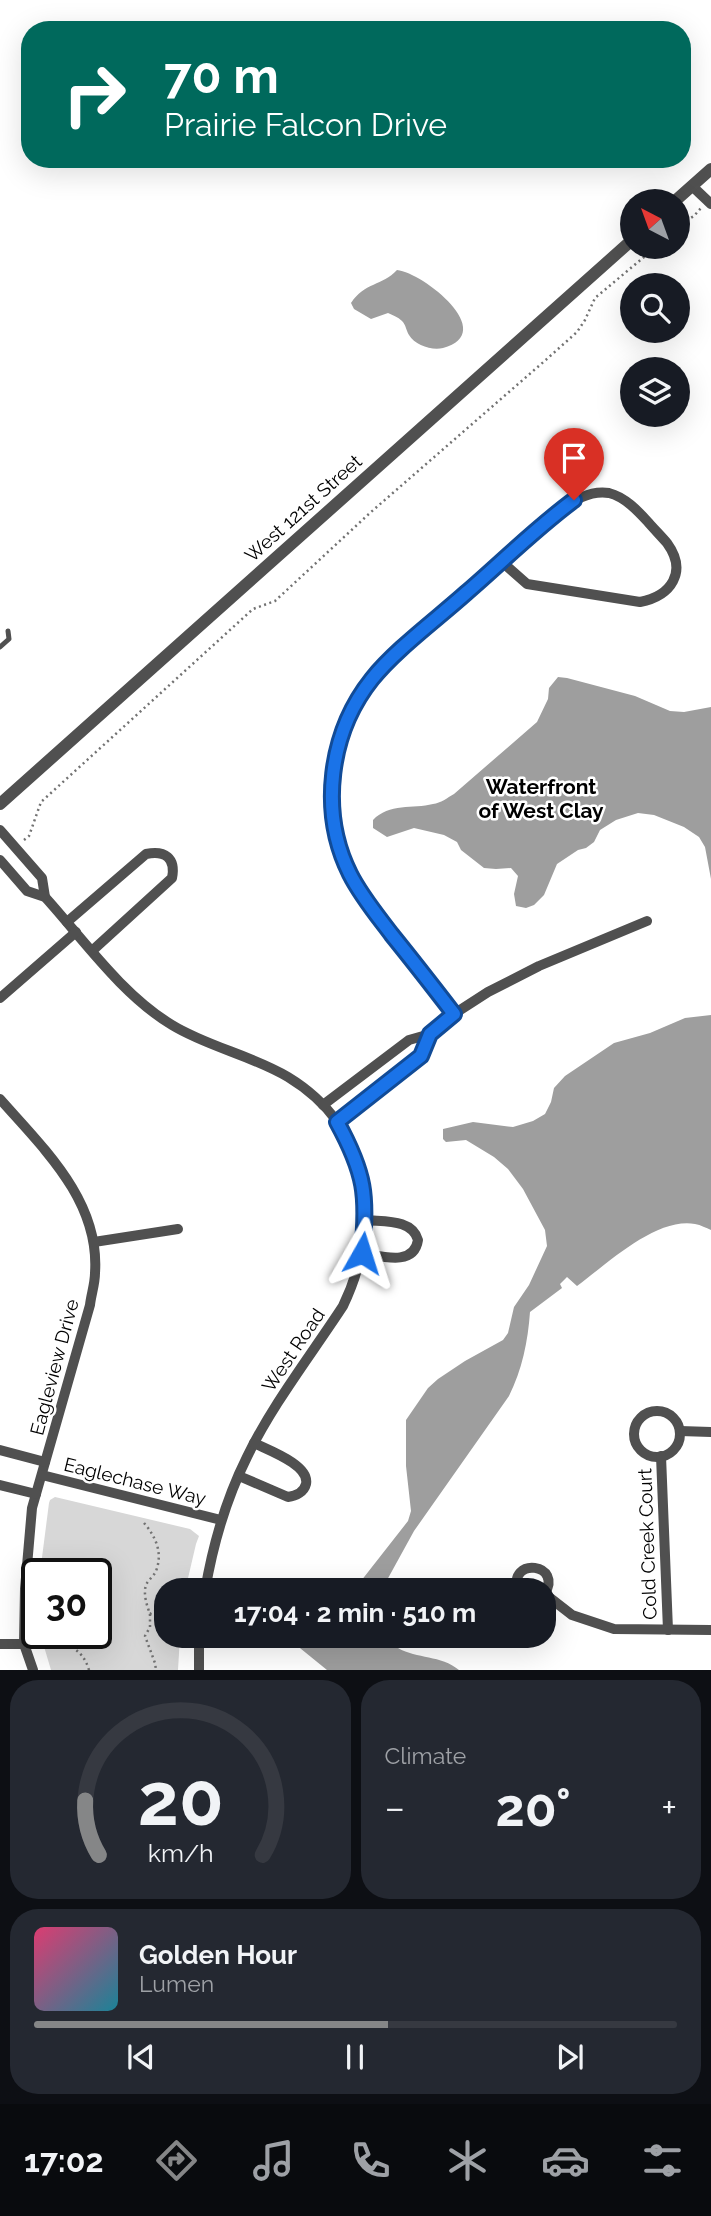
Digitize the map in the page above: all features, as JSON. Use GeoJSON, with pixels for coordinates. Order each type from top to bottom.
{"type":"FeatureCollection","features":[{"type":"Feature","properties":{"kind":"street"},"geometry":{"type":"LineString","coordinates":[[689,189],[711,169]]}},
{"type":"Feature","properties":{"kind":"street"},"geometry":{"type":"LineString","coordinates":[[692,186],[710,202]]}},
{"type":"Feature","properties":{"kind":"street","name":"West 121st Street"},"geometry":{"type":"LineString","coordinates":[[0,804],[620,251]]}},
{"type":"Feature","properties":{"kind":"street"},"geometry":{"type":"LineString","coordinates":[[454,1014],[369,904],[350,875],[339,847],[332,821],[333,777],[349,714],[373,678],[502,562],[574,500],[591,494],[609,493],[624,500],[668,544],[673,554],[676,574],[673,584],[665,593],[653,600],[640,602],[527,584],[502,562]]}},
{"type":"Feature","properties":{"kind":"street","name":"West Road"},"geometry":{"type":"LineString","coordinates":[[0,831],[42,878],[45,897]]}},
{"type":"Feature","properties":{"kind":"street"},"geometry":{"type":"LineString","coordinates":[[67,922],[146,854],[165,854],[172,860],[172,878],[93,950]]}},
{"type":"Feature","properties":{"kind":"street","name":"West Road"},"geometry":{"type":"LineString","coordinates":[[0,860],[27,891],[45,897],[128,990],[149,1009],[172,1026],[276,1071],[302,1086],[337,1122],[360,1170],[366,1199],[366,1220],[362,1253],[351,1290],[254,1443],[221,1520],[208,1578]]}},
{"type":"Feature","properties":{"kind":"street"},"geometry":{"type":"LineString","coordinates":[[323,1105],[410,1040],[430,1034],[454,1014],[488,992],[539,966],[647,921]]}},
{"type":"Feature","properties":{"kind":"street"},"geometry":{"type":"LineString","coordinates":[[0,998],[76,932]]}},
{"type":"Feature","properties":{"kind":"street"},"geometry":{"type":"LineString","coordinates":[[337,1122],[421,1056],[430,1034]]}},
{"type":"Feature","properties":{"kind":"street","name":"Eagleview Drive"},"geometry":{"type":"LineString","coordinates":[[0,1099],[66,1177],[84,1209],[94,1242],[95,1273],[90,1305],[32,1508],[28,1558]]}},
{"type":"Feature","properties":{"kind":"street"},"geometry":{"type":"LineString","coordinates":[[362,1253],[406,1257],[415,1250],[418,1240],[414,1230],[407,1225],[366,1220]]}},
{"type":"Feature","properties":{"kind":"street"},"geometry":{"type":"LineString","coordinates":[[94,1242],[178,1229]]}},
{"type":"Feature","properties":{"kind":"street"},"geometry":{"type":"LineString","coordinates":[[651,1411],[667,1412],[678,1423],[680,1431],[674,1450],[661,1457],[646,1454],[640,1449],[634,1435],[638,1420],[651,1411]]}},
{"type":"Feature","properties":{"kind":"street"},"geometry":{"type":"LineString","coordinates":[[680,1431],[711,1432]]}},
{"type":"Feature","properties":{"kind":"street"},"geometry":{"type":"LineString","coordinates":[[239,1476],[288,1497],[295,1496],[307,1483],[300,1467],[254,1443]]}},
{"type":"Feature","properties":{"kind":"street"},"geometry":{"type":"LineString","coordinates":[[0,1450],[45,1462]]}},
{"type":"Feature","properties":{"kind":"street","name":"Cold Creek Court"},"geometry":{"type":"LineString","coordinates":[[661,1457],[668,1630]]}},
{"type":"Feature","properties":{"kind":"street","name":"Eaglechase Way"},"geometry":{"type":"LineString","coordinates":[[42,1475],[221,1520]]}},
{"type":"Feature","properties":{"kind":"street"},"geometry":{"type":"LineString","coordinates":[[0,1485],[36,1494]]}},
{"type":"Feature","properties":{"kind":"street"},"geometry":{"type":"LineString","coordinates":[[518,1578],[527,1568],[534,1567],[548,1578]]}},
{"type":"Feature","properties":{"kind":"street"},"geometry":{"type":"LineString","coordinates":[[556,1603],[572,1615],[614,1629],[711,1630]]}},
{"type":"Feature","properties":{"kind":"street"},"geometry":{"type":"LineString","coordinates":[[0,1644],[21,1644]]}},
{"type":"Feature","properties":{"kind":"street"},"geometry":{"type":"LineString","coordinates":[[199,1648],[199,1670]]}},
{"type":"Feature","properties":{"kind":"street","name":"Eagleview Drive"},"geometry":{"type":"LineString","coordinates":[[26,1649],[33,1670]]}},
{"type":"Feature","properties":{"kind":"lane"},"geometry":{"type":"LineString","coordinates":[[0,647],[9,639],[8,631]]}},
{"type":"Feature","properties":{"kind":"path"},"geometry":{"type":"LineString","coordinates":[[690,218],[710,202]]}},
{"type":"Feature","properties":{"kind":"path"},"geometry":{"type":"LineString","coordinates":[[14,847],[29,836],[41,802],[253,608],[275,601],[371,512],[548,358],[577,331],[595,298],[642,259]]}},
{"type":"Feature","properties":{"kind":"path"},"geometry":{"type":"LineString","coordinates":[[145,1523],[157,1542],[156,1571],[146,1585],[150,1628],[145,1636],[156,1670]]}},
{"type":"Feature","properties":{"kind":"path"},"geometry":{"type":"LineString","coordinates":[[149,1614],[154,1611]]}},
{"type":"Feature","properties":{"kind":"path"},"geometry":{"type":"LineString","coordinates":[[78,1649],[89,1670]]}},
{"type":"Feature","properties":{"kind":"shaded area"},"geometry":{"type":"Polygon","coordinates":[[[397,270],[423,281],[451,304],[460,318],[463,330],[458,340],[443,348],[434,349],[415,342],[397,317],[388,313],[371,319],[354,309],[351,303],[356,296],[397,270]]]}},
{"type":"Feature","properties":{"kind":"shaded area"},"geometry":{"type":"Polygon","coordinates":[[[558,677],[635,696],[670,711],[684,712],[711,707],[711,879],[705,847],[699,837],[684,827],[654,815],[638,813],[616,820],[600,830],[594,842],[557,864],[544,895],[534,905],[526,908],[516,906],[514,894],[518,876],[511,868],[484,868],[461,850],[457,842],[444,835],[414,828],[387,837],[373,828],[373,820],[386,811],[436,803],[454,794],[537,722],[548,699],[549,688],[558,677]]]}},
{"type":"Feature","properties":{"kind":"shaded area"},"geometry":{"type":"Polygon","coordinates":[[[711,1015],[711,1230],[695,1224],[680,1224],[648,1235],[577,1286],[567,1277],[560,1284],[562,1288],[530,1312],[524,1355],[509,1396],[414,1531],[388,1578],[363,1578],[408,1521],[411,1511],[406,1466],[406,1420],[428,1388],[438,1379],[503,1340],[508,1333],[514,1307],[529,1285],[547,1246],[545,1230],[523,1189],[508,1169],[466,1140],[446,1142],[443,1139],[443,1129],[473,1122],[513,1127],[533,1121],[545,1114],[554,1088],[565,1076],[614,1043],[650,1033],[685,1018],[711,1015]]]}},
{"type":"Feature","properties":{"kind":"shaded area"},"geometry":{"type":"Polygon","coordinates":[[[55,1497],[190,1529],[199,1536],[188,1578],[154,1578],[154,1648],[179,1648],[178,1670],[51,1670],[45,1649],[112,1649],[112,1558],[42,1558],[50,1500],[55,1497]]]}},
{"type":"Feature","properties":{"kind":"shaded area"},"geometry":{"type":"Polygon","coordinates":[[[300,1648],[398,1648],[445,1662],[459,1670],[327,1670],[300,1648]]]}},
{"type":"Feature","properties":{"kind":"district","name":"Waterfront of West Clay"},"geometry":{"type":"Point","coordinates":[541,799]}},
{"type":"Feature","properties":{"kind":"route"},"geometry":{"type":"LineString","coordinates":[[362,1253],[366,1199],[360,1170],[337,1122],[421,1056],[430,1034],[454,1014],[369,904],[350,875],[332,821],[333,777],[343,732],[349,714],[361,694],[388,662],[574,500]]}}]}
